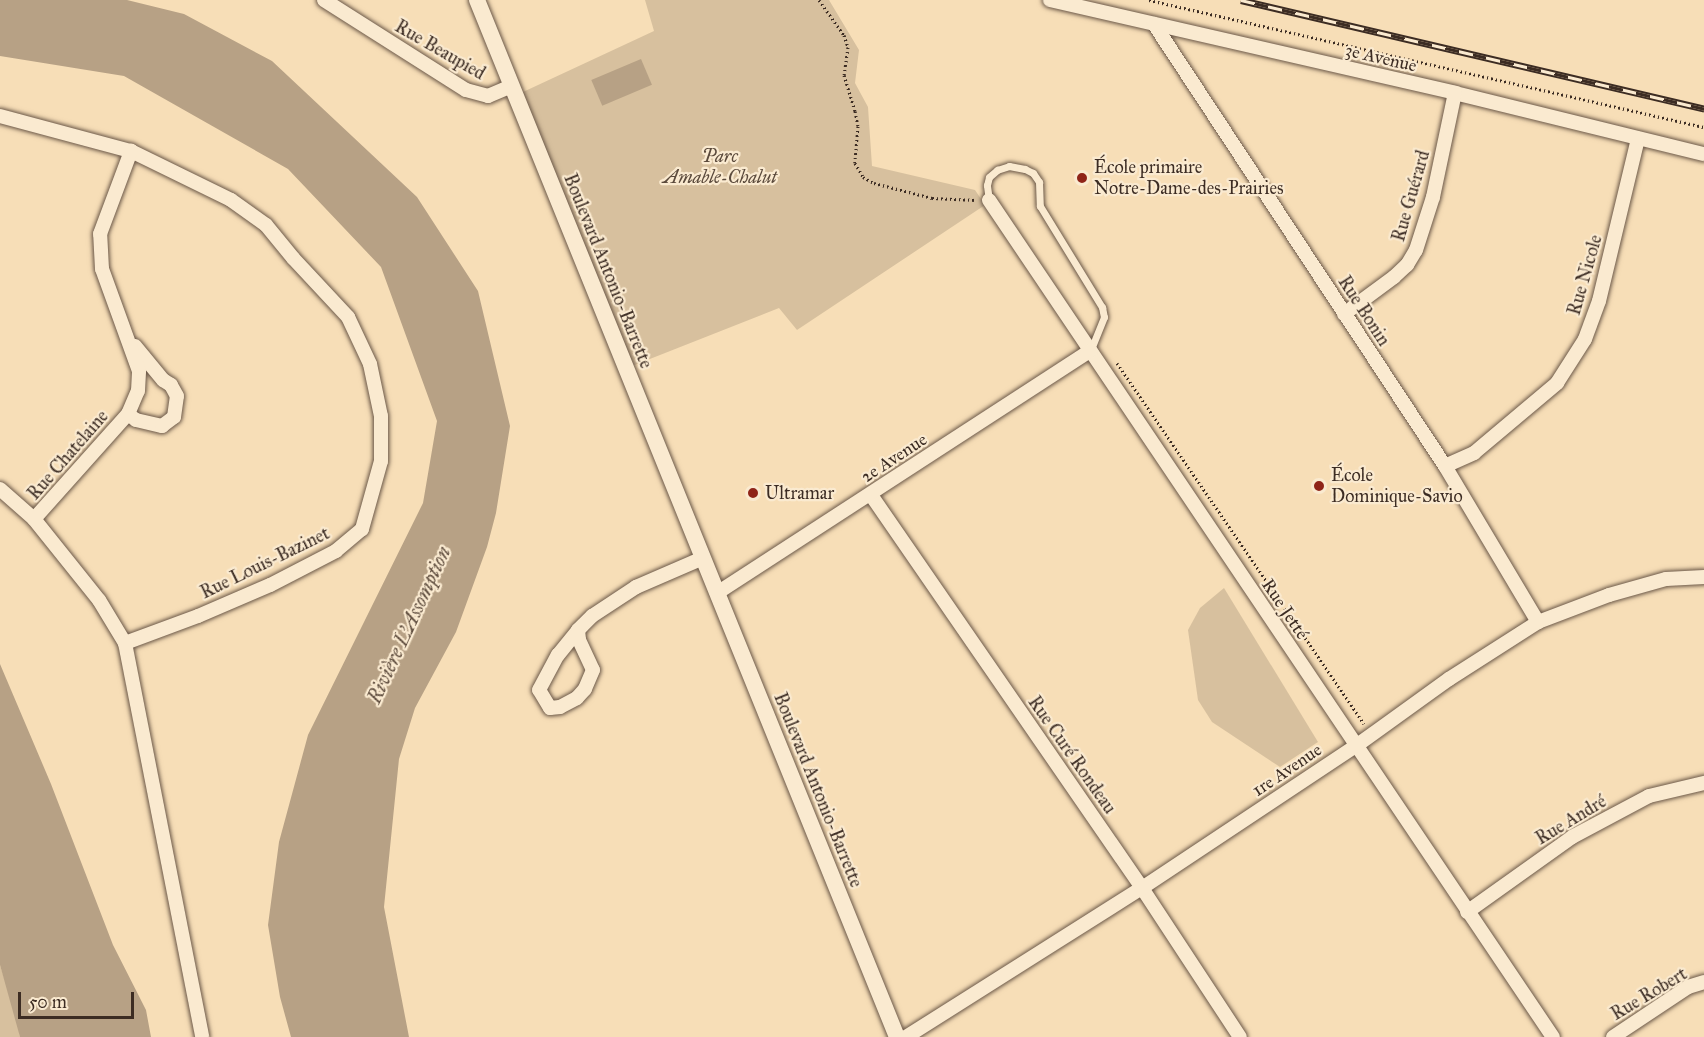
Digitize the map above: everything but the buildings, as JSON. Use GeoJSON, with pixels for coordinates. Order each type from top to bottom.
{"type":"FeatureCollection","features":[{"type":"Feature","properties":{"kind":"street","name":"Rue Beaupied"},"geometry":{"type":"LineString","coordinates":[[324,0],[466,90],[488,96],[511,86]]}},
{"type":"Feature","properties":{"kind":"street","name":"Boulevard Antonio-Barrette"},"geometry":{"type":"LineString","coordinates":[[477,0],[897,1037]]}},
{"type":"Feature","properties":{"kind":"street","name":"3e Avenue"},"geometry":{"type":"LineString","coordinates":[[1050,0],[1455,93],[1704,154]]}},
{"type":"Feature","properties":{"kind":"street","name":"Rue Bonin"},"geometry":{"type":"LineString","coordinates":[[1154,24],[1445,466],[1538,622]]}},
{"type":"Feature","properties":{"kind":"street","name":"Rue Guérard"},"geometry":{"type":"LineString","coordinates":[[1344,314],[1394,277],[1407,265],[1416,250],[1433,197],[1455,93]]}},
{"type":"Feature","properties":{"kind":"street","name":"Rue Louis-Bazinet"},"geometry":{"type":"LineString","coordinates":[[0,116],[131,151],[231,200],[266,225],[293,258],[348,317],[370,364],[381,416],[381,461],[362,529],[336,551],[208,612],[125,643]]}},
{"type":"Feature","properties":{"kind":"street","name":"Rue Nicole"},"geometry":{"type":"LineString","coordinates":[[1445,466],[1474,453],[1557,384],[1585,339],[1599,301],[1638,139]]}},
{"type":"Feature","properties":{"kind":"street","name":"Rue Chatelaine"},"geometry":{"type":"LineString","coordinates":[[34,519],[128,414],[138,391],[139,371],[128,337],[116,314],[102,269],[100,234],[131,151]]}},
{"type":"Feature","properties":{"kind":"street","name":"Rue Jetté"},"geometry":{"type":"LineString","coordinates":[[989,200],[1553,1037]]}},
{"type":"Feature","properties":{"kind":"street","name":"Rue Chatelaine"},"geometry":{"type":"LineString","coordinates":[[128,337],[150,366],[171,385],[177,396],[174,417],[162,426],[136,420],[128,414]]}},
{"type":"Feature","properties":{"kind":"street","name":"2e Avenue"},"geometry":{"type":"LineString","coordinates":[[717,593],[1090,351]]}},
{"type":"Feature","properties":{"kind":"street"},"geometry":{"type":"LineString","coordinates":[[0,489],[34,519],[99,600],[125,643],[202,1037]]}},
{"type":"Feature","properties":{"kind":"street","name":"Rue Curé Rondeau"},"geometry":{"type":"LineString","coordinates":[[871,495],[1142,888],[1240,1037]]}},
{"type":"Feature","properties":{"kind":"street"},"geometry":{"type":"LineString","coordinates":[[578,630],[579,640],[593,670],[585,689],[577,698],[550,708],[539,690],[558,655],[578,630],[607,604],[636,587],[703,558]]}},
{"type":"Feature","properties":{"kind":"street","name":"1re Avenue"},"geometry":{"type":"LineString","coordinates":[[906,1037],[1142,888],[1356,746],[1449,679],[1538,622],[1609,595],[1643,585],[1666,579],[1704,577]]}},
{"type":"Feature","properties":{"kind":"street","name":"Rue André"},"geometry":{"type":"LineString","coordinates":[[1467,912],[1572,837],[1649,796],[1704,783]]}},
{"type":"Feature","properties":{"kind":"street","name":"Rue Robert"},"geometry":{"type":"LineString","coordinates":[[1612,1037],[1688,987],[1704,982]]}},
{"type":"Feature","properties":{"kind":"lane"},"geometry":{"type":"LineString","coordinates":[[989,200],[987,185],[989,177],[997,170],[1009,166],[1033,173],[1039,182],[1040,206],[1102,307],[1104,317],[1090,351]]}},
{"type":"Feature","properties":{"kind":"path","name":"3e Avenue"},"geometry":{"type":"LineString","coordinates":[[1149,0],[1704,128]]}},
{"type":"Feature","properties":{"kind":"green space","name":"Parc Amable-Chalut"},"geometry":{"type":"Polygon","coordinates":[[[645,0],[829,0],[859,50],[855,83],[868,107],[872,166],[975,190],[985,205],[797,330],[779,308],[627,368],[523,92],[654,31],[645,0]]]}},
{"type":"Feature","properties":{"kind":"green space"},"geometry":{"type":"Polygon","coordinates":[[[1224,588],[1318,742],[1280,767],[1212,722],[1198,700],[1188,630],[1200,608],[1224,588]]]}},
{"type":"Feature","properties":{"kind":"green space"},"geometry":{"type":"Polygon","coordinates":[[[0,965],[17,1019],[20,1037],[0,1037],[0,965]]]}},
{"type":"Feature","properties":{"kind":"water","name":"Rivière L'Assomption"},"geometry":{"type":"Polygon","coordinates":[[[0,0],[127,0],[184,14],[272,61],[417,197],[478,291],[510,426],[496,513],[487,547],[456,632],[415,708],[399,759],[384,907],[409,1037],[291,1037],[280,997],[268,925],[279,842],[308,735],[423,503],[437,421],[381,267],[288,169],[124,76],[0,56],[0,0]]]}},
{"type":"Feature","properties":{"kind":"water"},"geometry":{"type":"Polygon","coordinates":[[[641,59],[652,85],[602,106],[591,80],[641,59]]]}},
{"type":"Feature","properties":{"kind":"water"},"geometry":{"type":"Polygon","coordinates":[[[0,664],[51,784],[113,945],[146,1010],[151,1037],[20,1037],[0,965],[0,664]]]}},
{"type":"Feature","properties":{"kind":"railway"},"geometry":{"type":"LineString","coordinates":[[1241,0],[1704,109]]}},
{"type":"Feature","properties":{"kind":"place","name":"École primaire Notre-Dame-des-Prairies"},"geometry":{"type":"Point","coordinates":[1082,178]}},
{"type":"Feature","properties":{"kind":"place","name":"École Dominique-Savio"},"geometry":{"type":"Point","coordinates":[1319,486]}},
{"type":"Feature","properties":{"kind":"place","name":"Ultramar"},"geometry":{"type":"Point","coordinates":[753,493]}}]}
